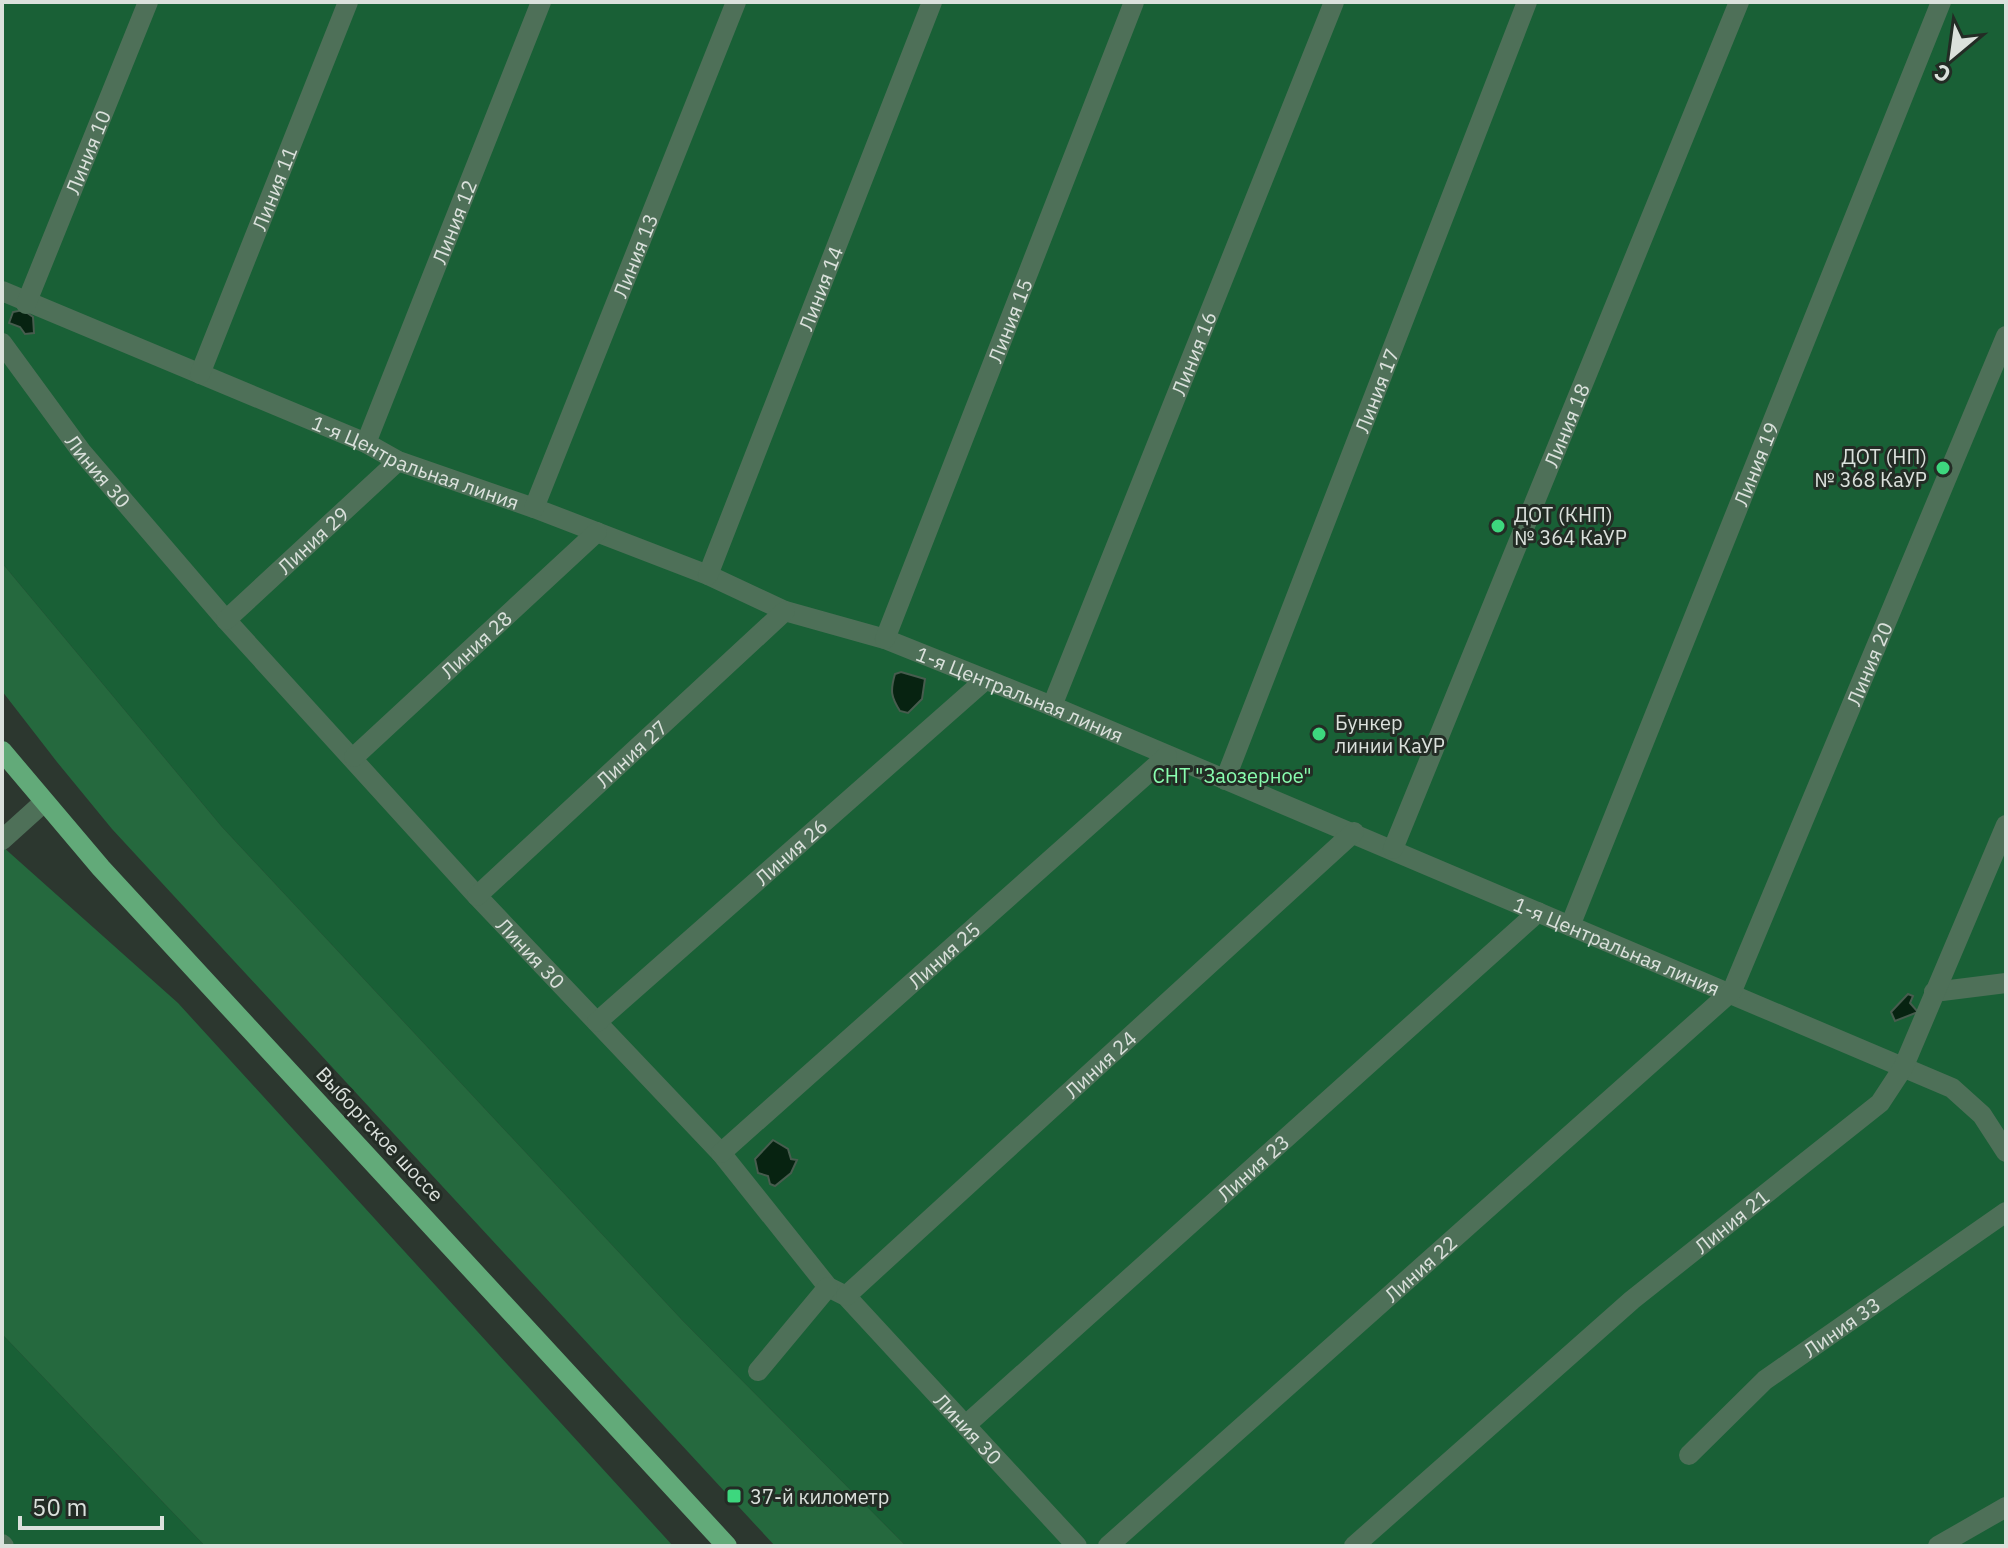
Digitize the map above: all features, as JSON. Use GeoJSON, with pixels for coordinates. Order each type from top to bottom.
{"type":"FeatureCollection","features":[{"type":"Feature","properties":{"kind":"main road","name":"Выборгское шоссе"},"geometry":{"type":"LineString","coordinates":[[2,751],[43,803],[727,1546]]}},
{"type":"Feature","properties":{"kind":"street","name":"Линия 10"},"geometry":{"type":"LineString","coordinates":[[26,304],[148,2]]}},
{"type":"Feature","properties":{"kind":"street","name":"Линия 11"},"geometry":{"type":"LineString","coordinates":[[200,374],[348,2]]}},
{"type":"Feature","properties":{"kind":"street","name":"Линия 12"},"geometry":{"type":"LineString","coordinates":[[366,443],[541,2]]}},
{"type":"Feature","properties":{"kind":"street","name":"Линия 13"},"geometry":{"type":"LineString","coordinates":[[534,508],[736,2]]}},
{"type":"Feature","properties":{"kind":"street","name":"Линия 14"},"geometry":{"type":"LineString","coordinates":[[708,575],[932,2]]}},
{"type":"Feature","properties":{"kind":"street","name":"Линия 15"},"geometry":{"type":"LineString","coordinates":[[885,639],[1134,2]]}},
{"type":"Feature","properties":{"kind":"street","name":"Линия 16"},"geometry":{"type":"LineString","coordinates":[[1052,706],[1334,2]]}},
{"type":"Feature","properties":{"kind":"street","name":"Линия 17"},"geometry":{"type":"LineString","coordinates":[[1225,780],[1527,2]]}},
{"type":"Feature","properties":{"kind":"street","name":"Линия 18"},"geometry":{"type":"LineString","coordinates":[[1393,849],[1739,2]]}},
{"type":"Feature","properties":{"kind":"street","name":"Линия 19"},"geometry":{"type":"LineString","coordinates":[[1570,926],[1941,2]]}},
{"type":"Feature","properties":{"kind":"street","name":"1-я Центральная линия"},"geometry":{"type":"LineString","coordinates":[[2,291],[26,304],[366,443],[398,461],[534,508],[708,575],[785,611],[885,639],[1052,706],[1570,926],[1732,991],[1952,1088],[1982,1115],[2006,1152]]}},
{"type":"Feature","properties":{"kind":"street","name":"Линия 20"},"geometry":{"type":"LineString","coordinates":[[1732,991],[2006,336]]}},
{"type":"Feature","properties":{"kind":"street","name":"Линия 30"},"geometry":{"type":"LineString","coordinates":[[2,343],[81,451],[226,620],[354,757],[477,896],[721,1153],[837,1292],[967,1424],[1077,1546]]}},
{"type":"Feature","properties":{"kind":"street","name":"Линия 29"},"geometry":{"type":"LineString","coordinates":[[226,620],[398,461]]}},
{"type":"Feature","properties":{"kind":"street","name":"Линия 28"},"geometry":{"type":"LineString","coordinates":[[354,757],[597,532]]}},
{"type":"Feature","properties":{"kind":"street","name":"Линия 27"},"geometry":{"type":"LineString","coordinates":[[477,896],[785,611]]}},
{"type":"Feature","properties":{"kind":"street","name":"Линия 26"},"geometry":{"type":"LineString","coordinates":[[597,1022],[984,681]]}},
{"type":"Feature","properties":{"kind":"street","name":"Линия 25"},"geometry":{"type":"LineString","coordinates":[[721,1153],[1167,756]]}},
{"type":"Feature","properties":{"kind":"street"},"geometry":{"type":"LineString","coordinates":[[2,840],[43,803]]}},
{"type":"Feature","properties":{"kind":"street","name":"Линия 21"},"geometry":{"type":"LineString","coordinates":[[1354,1546],[1632,1300],[1880,1103],[1903,1068],[2006,825]]}},
{"type":"Feature","properties":{"kind":"street","name":"Линия 24"},"geometry":{"type":"LineString","coordinates":[[758,1371],[837,1292],[1354,832]]}},
{"type":"Feature","properties":{"kind":"street","name":"Линия 23"},"geometry":{"type":"LineString","coordinates":[[967,1424],[1538,912]]}},
{"type":"Feature","properties":{"kind":"street"},"geometry":{"type":"LineString","coordinates":[[1934,992],[2006,983]]}},
{"type":"Feature","properties":{"kind":"street","name":"Линия 22"},"geometry":{"type":"LineString","coordinates":[[1108,1546],[1732,991]]}},
{"type":"Feature","properties":{"kind":"street","name":"Линия 33"},"geometry":{"type":"LineString","coordinates":[[1689,1455],[1765,1380],[2006,1212]]}},
{"type":"Feature","properties":{"kind":"street"},"geometry":{"type":"LineString","coordinates":[[1938,1546],[2006,1507]]}},
{"type":"Feature","properties":{"kind":"green space","name":"СНТ \"Заозерное\""},"geometry":{"type":"Polygon","coordinates":[[[2,2],[2006,2],[2006,1546],[906,1546],[682,1320],[222,827],[2,563],[2,2]]]}},
{"type":"Feature","properties":{"kind":"green space"},"geometry":{"type":"Polygon","coordinates":[[[2,563],[222,827],[682,1320],[906,1546],[775,1546],[112,829],[2,691],[2,563]]]}},
{"type":"Feature","properties":{"kind":"green space"},"geometry":{"type":"Polygon","coordinates":[[[2,846],[178,1003],[673,1546],[205,1546],[2,1334],[2,846]]]}},
{"type":"Feature","properties":{"kind":"green space"},"geometry":{"type":"Polygon","coordinates":[[[2,1334],[205,1546],[2,1546],[2,1334]]]}},
{"type":"Feature","properties":{"kind":"shaded area"},"geometry":{"type":"Polygon","coordinates":[[[23,310],[33,317],[34,333],[25,334],[20,327],[9,323],[13,312],[23,310]]]}},
{"type":"Feature","properties":{"kind":"shaded area"},"geometry":{"type":"Polygon","coordinates":[[[901,672],[925,679],[922,699],[908,713],[900,711],[892,694],[895,674],[901,672]]]}},
{"type":"Feature","properties":{"kind":"shaded area"},"geometry":{"type":"Polygon","coordinates":[[[1908,994],[1913,996],[1910,1003],[1918,1012],[1895,1021],[1891,1012],[1908,994]]]}},
{"type":"Feature","properties":{"kind":"shaded area"},"geometry":{"type":"Polygon","coordinates":[[[773,1140],[788,1149],[791,1159],[797,1160],[791,1173],[775,1186],[770,1184],[768,1176],[758,1173],[755,1159],[773,1140]]]}},
{"type":"Feature","properties":{"kind":"place","name":"ДОТ (НП) № 368 КаУР"},"geometry":{"type":"Point","coordinates":[1943,468]}},
{"type":"Feature","properties":{"kind":"place","name":"ДОТ (КНП) № 364 КаУР"},"geometry":{"type":"Point","coordinates":[1498,526]}},
{"type":"Feature","properties":{"kind":"place","name":"Бункер линии КаУР"},"geometry":{"type":"Point","coordinates":[1319,734]}},
{"type":"Feature","properties":{"kind":"place","name":"37-й километр"},"geometry":{"type":"Point","coordinates":[734,1496]}}]}
